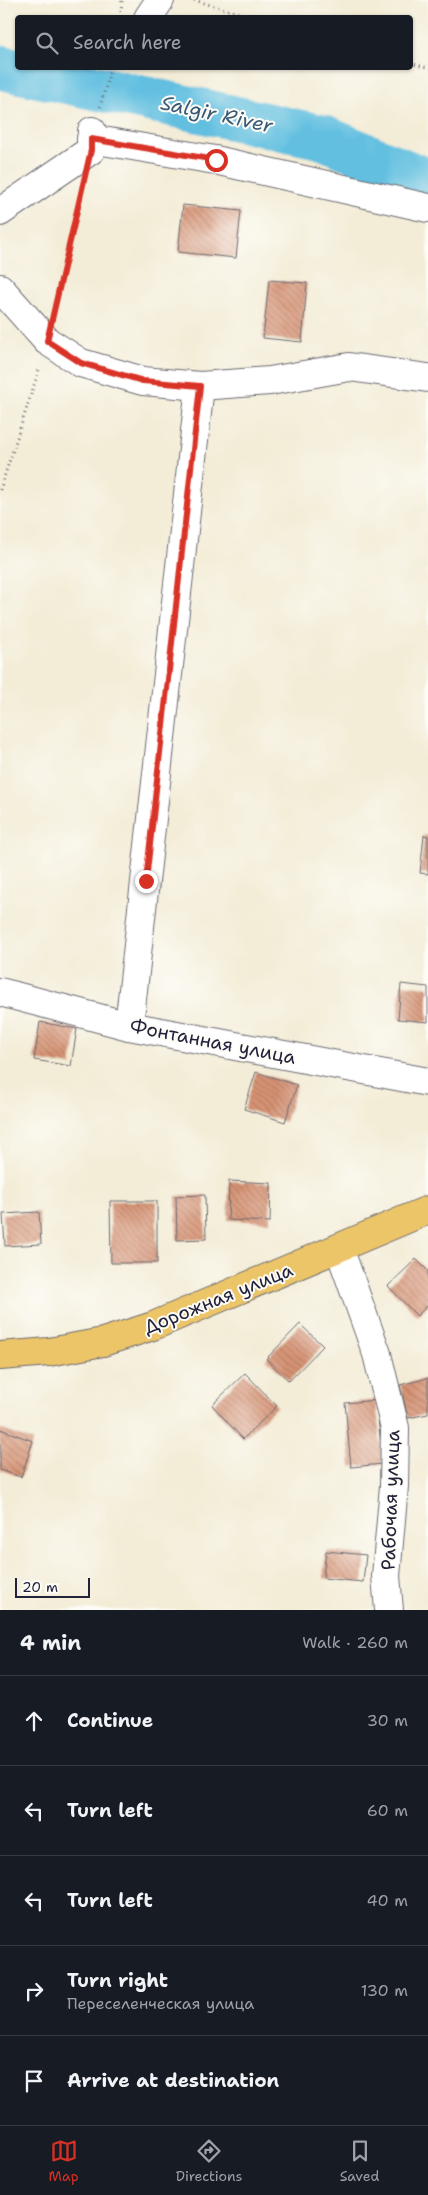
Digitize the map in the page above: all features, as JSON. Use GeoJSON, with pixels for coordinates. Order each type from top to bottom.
{"type":"FeatureCollection","features":[{"type":"Feature","properties":{"kind":"main road","name":"Дорожная улица"},"geometry":{"type":"LineString","coordinates":[[0,1356],[48,1352],[103,1342],[153,1326],[428,1210]]}},
{"type":"Feature","properties":{"kind":"street"},"geometry":{"type":"LineString","coordinates":[[150,15],[160,0]]}},
{"type":"Feature","properties":{"kind":"street"},"geometry":{"type":"LineString","coordinates":[[0,212],[91,140],[216,160],[428,208]]}},
{"type":"Feature","properties":{"kind":"street"},"geometry":{"type":"LineString","coordinates":[[0,288],[47,341],[81,363],[143,381],[200,386],[270,381],[349,367],[428,378]]}},
{"type":"Feature","properties":{"kind":"street"},"geometry":{"type":"LineString","coordinates":[[129,1026],[200,386]]}},
{"type":"Feature","properties":{"kind":"street","name":"Фонтанная улица"},"geometry":{"type":"LineString","coordinates":[[0,992],[129,1026],[428,1082]]}},
{"type":"Feature","properties":{"kind":"street","name":"Рабочая улица"},"geometry":{"type":"LineString","coordinates":[[339,1248],[377,1354],[395,1428],[394,1486],[386,1576],[389,1610]]}},
{"type":"Feature","properties":{"kind":"path"},"geometry":{"type":"LineString","coordinates":[[120,15],[122,0]]}},
{"type":"Feature","properties":{"kind":"path"},"geometry":{"type":"LineString","coordinates":[[194,0],[245,15]]}},
{"type":"Feature","properties":{"kind":"path"},"geometry":{"type":"LineString","coordinates":[[413,64],[428,68]]}},
{"type":"Feature","properties":{"kind":"path"},"geometry":{"type":"LineString","coordinates":[[0,490],[47,341],[91,140],[110,70]]}},
{"type":"Feature","properties":{"kind":"building"},"geometry":{"type":"Polygon","coordinates":[[[183,205],[241,211],[236,258],[178,252],[183,205]]]}},
{"type":"Feature","properties":{"kind":"building"},"geometry":{"type":"Polygon","coordinates":[[[269,280],[307,283],[302,342],[263,338],[269,280]]]}},
{"type":"Feature","properties":{"kind":"building"},"geometry":{"type":"Polygon","coordinates":[[[424,835],[428,836],[428,874],[420,873],[424,835]]]}},
{"type":"Feature","properties":{"kind":"building"},"geometry":{"type":"Polygon","coordinates":[[[401,984],[428,987],[428,1022],[398,1019],[401,984]]]}},
{"type":"Feature","properties":{"kind":"building"},"geometry":{"type":"Polygon","coordinates":[[[40,1022],[77,1029],[71,1066],[34,1060],[40,1022]]]}},
{"type":"Feature","properties":{"kind":"building"},"geometry":{"type":"Polygon","coordinates":[[[256,1072],[297,1085],[285,1122],[244,1109],[256,1072]]]}},
{"type":"Feature","properties":{"kind":"building"},"geometry":{"type":"Polygon","coordinates":[[[229,1181],[271,1183],[270,1222],[228,1220],[229,1181]]]}},
{"type":"Feature","properties":{"kind":"building"},"geometry":{"type":"Polygon","coordinates":[[[205,1195],[206,1239],[177,1240],[176,1196],[205,1195]]]}},
{"type":"Feature","properties":{"kind":"building"},"geometry":{"type":"Polygon","coordinates":[[[110,1201],[157,1201],[157,1263],[111,1263],[110,1201]]]}},
{"type":"Feature","properties":{"kind":"building"},"geometry":{"type":"Polygon","coordinates":[[[39,1212],[41,1244],[5,1246],[3,1214],[39,1212]]]}},
{"type":"Feature","properties":{"kind":"building"},"geometry":{"type":"Polygon","coordinates":[[[416,1259],[428,1271],[428,1305],[417,1316],[388,1286],[416,1259]]]}},
{"type":"Feature","properties":{"kind":"building"},"geometry":{"type":"Polygon","coordinates":[[[300,1324],[323,1346],[289,1381],[266,1359],[300,1324]]]}},
{"type":"Feature","properties":{"kind":"building"},"geometry":{"type":"Polygon","coordinates":[[[245,1373],[277,1406],[243,1439],[212,1405],[245,1373]]]}},
{"type":"Feature","properties":{"kind":"building"},"geometry":{"type":"Polygon","coordinates":[[[428,1378],[428,1414],[408,1418],[400,1385],[428,1378]]]}},
{"type":"Feature","properties":{"kind":"building"},"geometry":{"type":"Polygon","coordinates":[[[376,1400],[383,1464],[351,1467],[345,1403],[376,1400]]]}},
{"type":"Feature","properties":{"kind":"building"},"geometry":{"type":"Polygon","coordinates":[[[0,1429],[33,1441],[21,1477],[0,1470],[0,1429]]]}},
{"type":"Feature","properties":{"kind":"building"},"geometry":{"type":"Polygon","coordinates":[[[326,1551],[366,1555],[363,1582],[323,1578],[326,1551]]]}},
{"type":"Feature","properties":{"kind":"waterway","name":"Salgir River"},"geometry":{"type":"LineString","coordinates":[[0,67],[322,137],[428,181]]}},
{"type":"Feature","properties":{"kind":"route"},"geometry":{"type":"LineString","coordinates":[[146,881],[200,386],[143,381],[81,363],[47,341],[91,150],[91,139],[216,160]]}}]}
